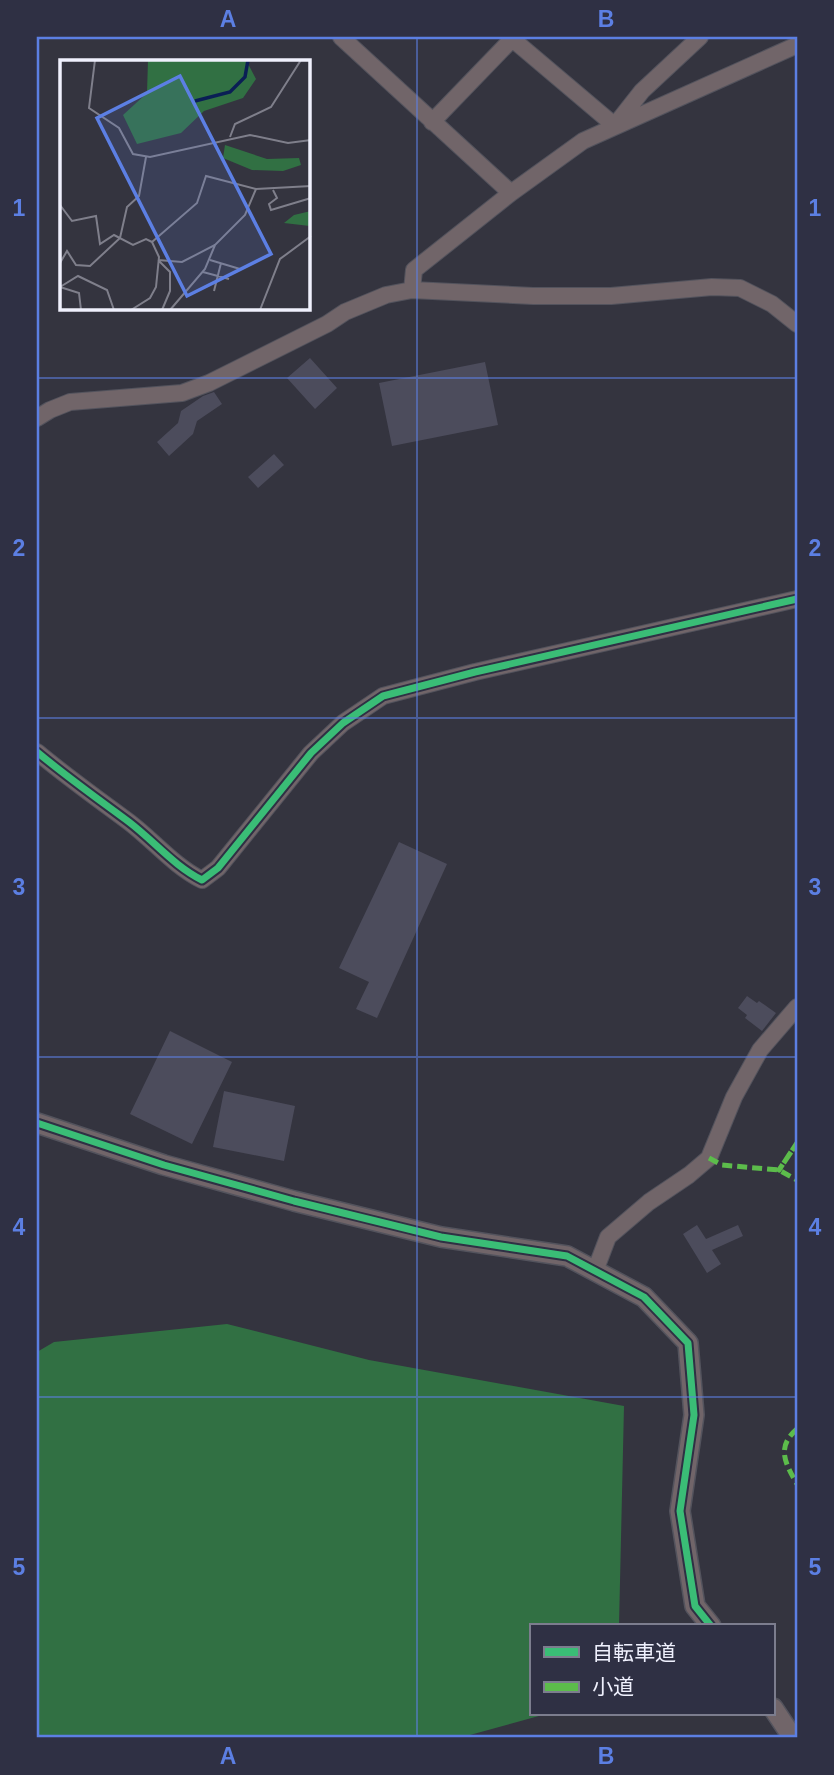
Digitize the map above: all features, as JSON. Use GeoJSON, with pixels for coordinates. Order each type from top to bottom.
{"type":"FeatureCollection","features":[{"type":"Feature","properties":{"kind":"street"},"geometry":{"type":"LineString","coordinates":[[341,37],[511,193]]}},
{"type":"Feature","properties":{"kind":"street"},"geometry":{"type":"LineString","coordinates":[[432,122],[512,37],[614,125]]}},
{"type":"Feature","properties":{"kind":"street"},"geometry":{"type":"LineString","coordinates":[[614,125],[642,90],[700,37]]}},
{"type":"Feature","properties":{"kind":"street"},"geometry":{"type":"LineString","coordinates":[[412,290],[414,270],[511,193],[583,141],[797,45]]}},
{"type":"Feature","properties":{"kind":"street"},"geometry":{"type":"LineString","coordinates":[[37,418],[70,402],[182,393],[221,377],[327,324],[345,312],[386,295],[412,290],[611,296],[712,286],[740,288],[772,304],[797,324]]}},
{"type":"Feature","properties":{"kind":"street"},"geometry":{"type":"LineString","coordinates":[[37,752],[130,823],[187,873],[202,880],[218,868],[311,753],[343,723],[383,696],[475,672],[797,599]]}},
{"type":"Feature","properties":{"kind":"street"},"geometry":{"type":"LineString","coordinates":[[595,1271],[608,1237],[649,1202],[709,1158],[734,1097],[760,1050],[797,1007]]}},
{"type":"Feature","properties":{"kind":"street"},"geometry":{"type":"LineString","coordinates":[[37,1123],[164,1165],[294,1202],[441,1237],[567,1256],[644,1297],[688,1343],[694,1415],[680,1511],[695,1606],[709,1624]]}},
{"type":"Feature","properties":{"kind":"street"},"geometry":{"type":"LineString","coordinates":[[774,1710],[793,1738]]}},
{"type":"Feature","properties":{"kind":"green space"},"geometry":{"type":"Polygon","coordinates":[[[227,1324],[369,1360],[624,1406],[619,1624],[530,1624],[530,1716],[539,1716],[459,1738],[37,1738],[37,1352],[54,1342],[227,1324]]]}},
{"type":"Feature","properties":{"kind":"building"},"geometry":{"type":"Polygon","coordinates":[[[310,358],[337,388],[315,409],[287,378],[310,358]]]}},
{"type":"Feature","properties":{"kind":"building"},"geometry":{"type":"Polygon","coordinates":[[[485,362],[498,425],[392,446],[379,383],[485,362]]]}},
{"type":"Feature","properties":{"kind":"building"},"geometry":{"type":"Polygon","coordinates":[[[214,392],[222,404],[197,421],[193,434],[169,456],[157,442],[178,423],[181,411],[214,392]]]}},
{"type":"Feature","properties":{"kind":"building"},"geometry":{"type":"Polygon","coordinates":[[[274,454],[284,465],[258,488],[248,477],[274,454]]]}},
{"type":"Feature","properties":{"kind":"building"},"geometry":{"type":"Polygon","coordinates":[[[399,842],[447,864],[377,1018],[356,1009],[369,982],[339,968],[399,842]]]}},
{"type":"Feature","properties":{"kind":"building"},"geometry":{"type":"Polygon","coordinates":[[[747,996],[776,1013],[762,1031],[745,1018],[747,1015],[738,1008],[747,996]]]}},
{"type":"Feature","properties":{"kind":"building"},"geometry":{"type":"Polygon","coordinates":[[[170,1031],[232,1062],[192,1144],[130,1114],[170,1031]]]}},
{"type":"Feature","properties":{"kind":"building"},"geometry":{"type":"Polygon","coordinates":[[[224,1091],[295,1106],[284,1161],[213,1147],[224,1091]]]}},
{"type":"Feature","properties":{"kind":"building"},"geometry":{"type":"Polygon","coordinates":[[[697,1225],[706,1239],[738,1225],[743,1236],[712,1250],[721,1264],[707,1273],[683,1234],[697,1225]]]}},
{"type":"Feature","properties":{"kind":"marked path"},"geometry":{"type":"LineString","coordinates":[[791,1152],[779,1170],[797,1143]]}},
{"type":"Feature","properties":{"kind":"marked path"},"geometry":{"type":"LineString","coordinates":[[709,1158],[722,1165],[779,1170],[797,1180]]}},
{"type":"Feature","properties":{"kind":"marked path"},"geometry":{"type":"LineString","coordinates":[[797,1429],[786,1442],[785,1449],[786,1462],[797,1484]]}},
{"type":"Feature","properties":{"kind":"cycle path"},"geometry":{"type":"LineString","coordinates":[[37,752],[129,822],[182,868],[202,880],[218,868],[311,753],[343,723],[383,696],[475,672],[797,599]]}},
{"type":"Feature","properties":{"kind":"cycle path"},"geometry":{"type":"LineString","coordinates":[[37,1123],[164,1165],[294,1201],[441,1237],[567,1256],[644,1297],[688,1343],[694,1415],[680,1511],[695,1606],[709,1624]]}}]}
